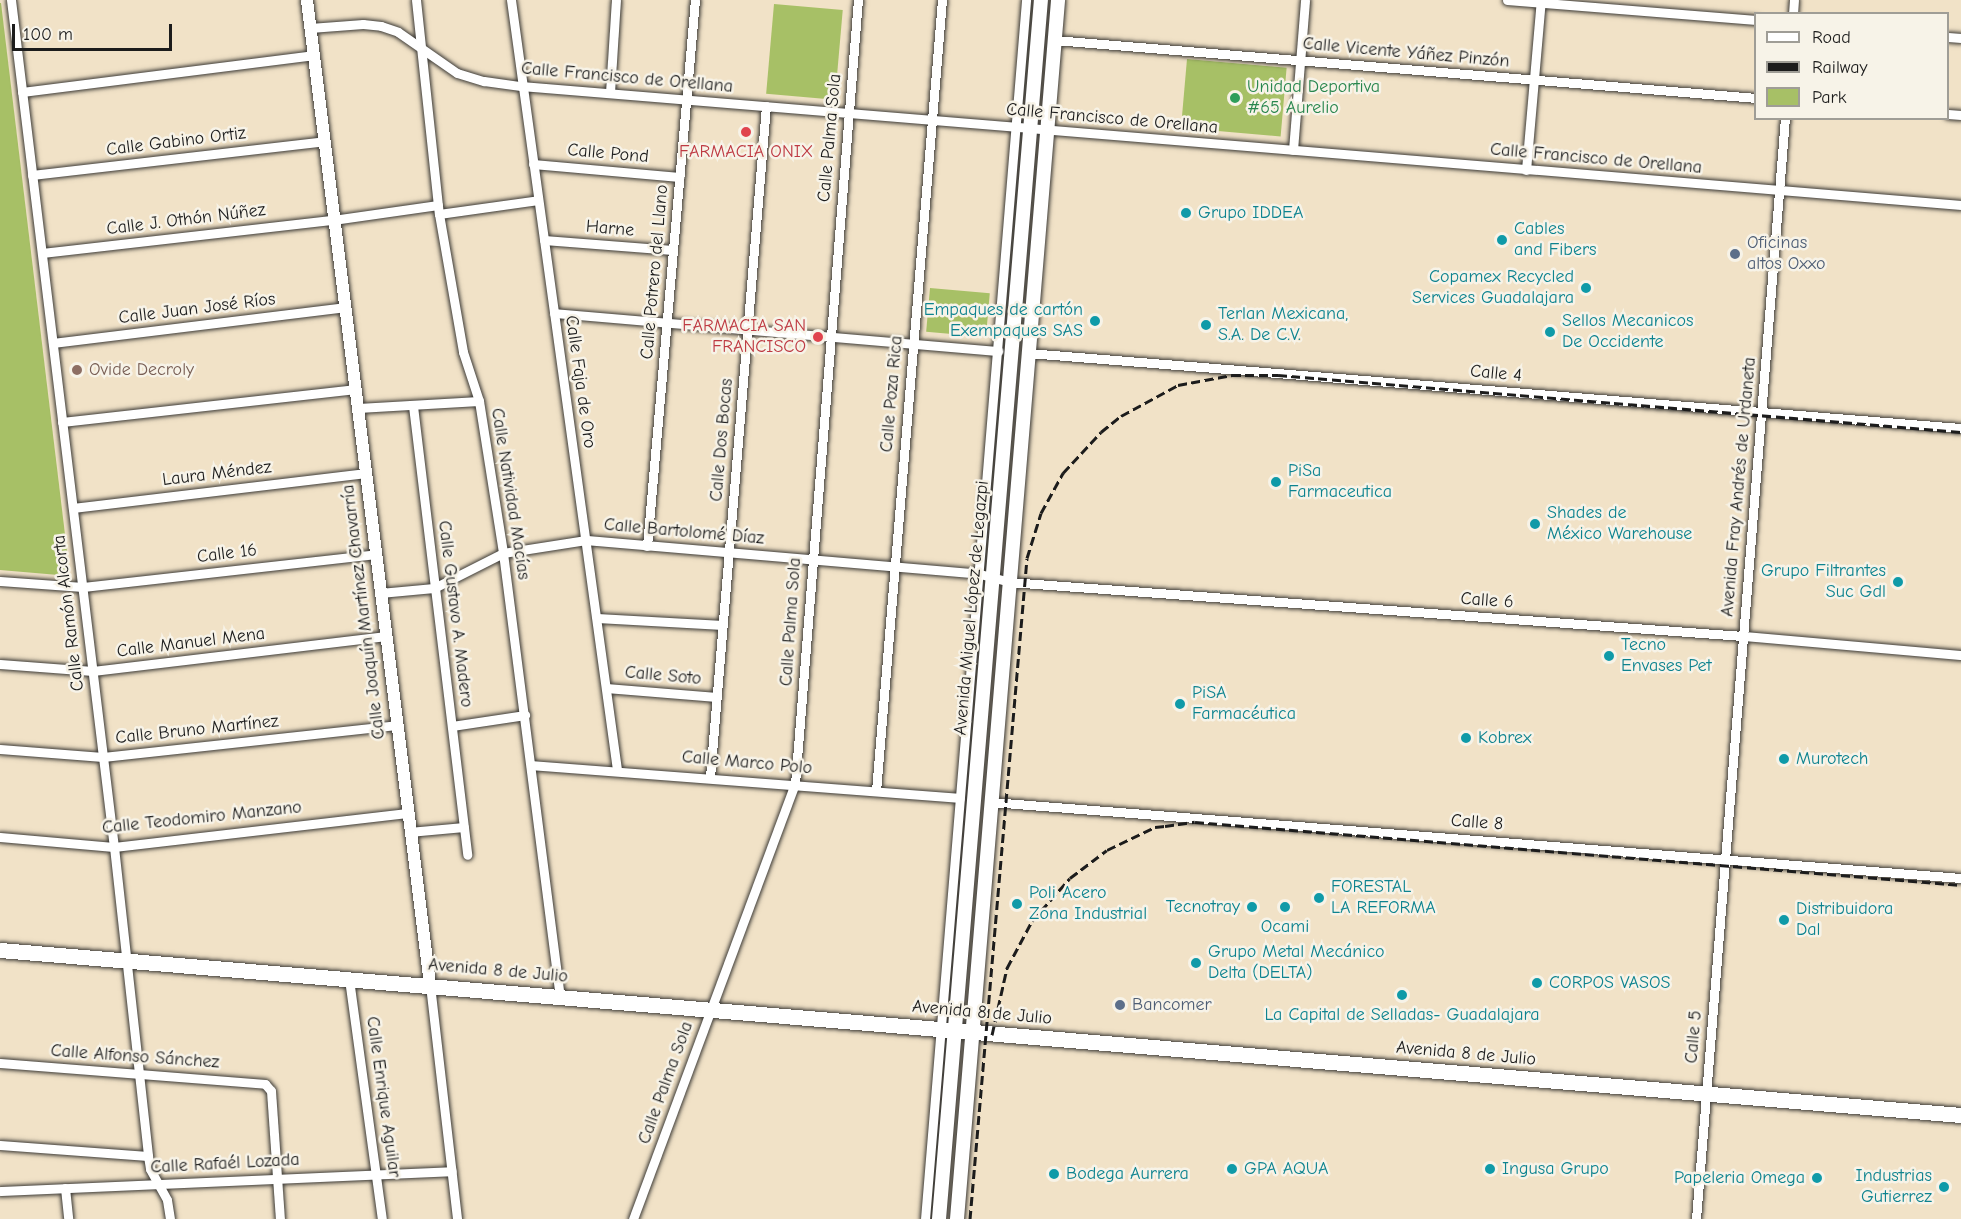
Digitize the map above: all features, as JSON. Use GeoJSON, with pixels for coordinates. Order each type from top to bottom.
{"type":"FeatureCollection","features":[{"type":"Feature","properties":{"kind":"main road","name":"Avenida Miguel López de Legazpi"},"geometry":{"type":"LineString","coordinates":[[939,1219],[948,1030],[978,760],[986,576],[1023,128],[1041,0]]}},
{"type":"Feature","properties":{"kind":"main road","name":"Avenida Miguel López de Legazpi"},"geometry":{"type":"LineString","coordinates":[[957,1219],[1058,0]]}},
{"type":"Feature","properties":{"kind":"main road"},"geometry":{"type":"LineString","coordinates":[[978,760],[994,761]]}},
{"type":"Feature","properties":{"kind":"main road","name":"Avenida 8 de Julio"},"geometry":{"type":"LineString","coordinates":[[0,950],[1961,1115]]}},
{"type":"Feature","properties":{"kind":"street","name":"Calle Ramón Alcorta"},"geometry":{"type":"LineString","coordinates":[[11,0],[114,847],[148,1156],[150,1169],[167,1200],[170,1219]]}},
{"type":"Feature","properties":{"kind":"street","name":"Calle Joaquín Martínez Chavarría"},"geometry":{"type":"LineString","coordinates":[[307,0],[457,1219]]}},
{"type":"Feature","properties":{"kind":"street","name":"Calle Natividad Macías"},"geometry":{"type":"LineString","coordinates":[[416,0],[439,209],[463,352],[479,401],[503,554],[560,996]]}},
{"type":"Feature","properties":{"kind":"street","name":"Calle Faja de Oro"},"geometry":{"type":"LineString","coordinates":[[511,0],[521,86],[617,770]]}},
{"type":"Feature","properties":{"kind":"street"},"geometry":{"type":"LineString","coordinates":[[610,92],[616,0]]}},
{"type":"Feature","properties":{"kind":"street","name":"Calle Potrero del Llano"},"geometry":{"type":"LineString","coordinates":[[647,546],[695,0]]}},
{"type":"Feature","properties":{"kind":"street","name":"Calle Palma Sola"},"geometry":{"type":"LineString","coordinates":[[633,1219],[795,784],[858,0]]}},
{"type":"Feature","properties":{"kind":"street","name":"Calle Poza Rica"},"geometry":{"type":"LineString","coordinates":[[876,791],[942,0]]}},
{"type":"Feature","properties":{"kind":"street","name":"Avenida Miguel López de Legazpi"},"geometry":{"type":"LineString","coordinates":[[925,1219],[948,1030],[960,798],[986,576],[998,351],[1023,128],[1026,0]]}},
{"type":"Feature","properties":{"kind":"street"},"geometry":{"type":"LineString","coordinates":[[1293,150],[1305,0]]}},
{"type":"Feature","properties":{"kind":"street"},"geometry":{"type":"LineString","coordinates":[[1507,0],[1754,20]]}},
{"type":"Feature","properties":{"kind":"street"},"geometry":{"type":"LineString","coordinates":[[1526,170],[1540,1]]}},
{"type":"Feature","properties":{"kind":"street","name":"Calle Francisco de Orellana"},"geometry":{"type":"LineString","coordinates":[[310,28],[363,24],[381,26],[398,32],[457,73],[484,81],[521,86],[1961,205]]}},
{"type":"Feature","properties":{"kind":"street","name":"Calle Vicente Yáñez Pinzón"},"geometry":{"type":"LineString","coordinates":[[1054,40],[1754,98]]}},
{"type":"Feature","properties":{"kind":"street"},"geometry":{"type":"LineString","coordinates":[[22,92],[313,55]]}},
{"type":"Feature","properties":{"kind":"street","name":"Calle Dos Bocas"},"geometry":{"type":"LineString","coordinates":[[710,777],[766,106]]}},
{"type":"Feature","properties":{"kind":"street","name":"Avenida Fray Andrés de Urdaneta"},"geometry":{"type":"LineString","coordinates":[[1725,858],[1763,412],[1785,120]]}},
{"type":"Feature","properties":{"kind":"street","name":"Calle Gabino Ortiz"},"geometry":{"type":"LineString","coordinates":[[32,175],[324,141]]}},
{"type":"Feature","properties":{"kind":"street","name":"Calle Pond"},"geometry":{"type":"LineString","coordinates":[[532,164],[680,177]]}},
{"type":"Feature","properties":{"kind":"street","name":"Calle J. Othón Núñez"},"geometry":{"type":"LineString","coordinates":[[42,253],[333,220],[538,200]]}},
{"type":"Feature","properties":{"kind":"street","name":"Harne"},"geometry":{"type":"LineString","coordinates":[[543,240],[673,250]]}},
{"type":"Feature","properties":{"kind":"street","name":"Calle Juan José Ríos"},"geometry":{"type":"LineString","coordinates":[[53,343],[346,307]]}},
{"type":"Feature","properties":{"kind":"street"},"geometry":{"type":"LineString","coordinates":[[554,313],[998,351]]}},
{"type":"Feature","properties":{"kind":"street","name":"Calle 4"},"geometry":{"type":"LineString","coordinates":[[1028,353],[1961,428]]}},
{"type":"Feature","properties":{"kind":"street"},"geometry":{"type":"LineString","coordinates":[[62,422],[356,389]]}},
{"type":"Feature","properties":{"kind":"street"},"geometry":{"type":"LineString","coordinates":[[358,408],[479,401]]}},
{"type":"Feature","properties":{"kind":"street","name":"Calle Gustavo A. Madero"},"geometry":{"type":"LineString","coordinates":[[413,406],[467,855]]}},
{"type":"Feature","properties":{"kind":"street","name":"Laura Méndez"},"geometry":{"type":"LineString","coordinates":[[73,508],[366,473]]}},
{"type":"Feature","properties":{"kind":"street","name":"Calle Bartolomé Díaz"},"geometry":{"type":"LineString","coordinates":[[380,593],[434,588],[503,554],[586,540],[986,576]]}},
{"type":"Feature","properties":{"kind":"street","name":"Calle 16"},"geometry":{"type":"LineString","coordinates":[[0,580],[83,587],[376,554]]}},
{"type":"Feature","properties":{"kind":"street","name":"Calle 6"},"geometry":{"type":"LineString","coordinates":[[986,576],[1010,582],[1743,636],[1961,655]]}},
{"type":"Feature","properties":{"kind":"street"},"geometry":{"type":"LineString","coordinates":[[597,618],[723,625]]}},
{"type":"Feature","properties":{"kind":"street","name":"Calle Manuel Mena"},"geometry":{"type":"LineString","coordinates":[[0,664],[93,671],[386,636]]}},
{"type":"Feature","properties":{"kind":"street","name":"Calle Soto"},"geometry":{"type":"LineString","coordinates":[[606,688],[717,697]]}},
{"type":"Feature","properties":{"kind":"street"},"geometry":{"type":"LineString","coordinates":[[452,726],[525,715]]}},
{"type":"Feature","properties":{"kind":"street","name":"Calle Bruno Martínez"},"geometry":{"type":"LineString","coordinates":[[0,749],[103,757],[396,725]]}},
{"type":"Feature","properties":{"kind":"street","name":"Calle Marco Polo"},"geometry":{"type":"LineString","coordinates":[[531,765],[960,798]]}},
{"type":"Feature","properties":{"kind":"street","name":"Calle 8"},"geometry":{"type":"LineString","coordinates":[[991,802],[1961,878]]}},
{"type":"Feature","properties":{"kind":"street","name":"Calle Teodomiro Manzano"},"geometry":{"type":"LineString","coordinates":[[0,837],[114,847],[407,813]]}},
{"type":"Feature","properties":{"kind":"street"},"geometry":{"type":"LineString","coordinates":[[409,832],[464,826]]}},
{"type":"Feature","properties":{"kind":"street","name":"Calle 5"},"geometry":{"type":"LineString","coordinates":[[1696,1219],[1725,858]]}},
{"type":"Feature","properties":{"kind":"street","name":"Calle Enrique Aguilar"},"geometry":{"type":"LineString","coordinates":[[349,980],[382,1219]]}},
{"type":"Feature","properties":{"kind":"street","name":"Calle Alfonso Sánchez"},"geometry":{"type":"LineString","coordinates":[[0,1063],[262,1082],[271,1091],[276,1179]]}},
{"type":"Feature","properties":{"kind":"street"},"geometry":{"type":"LineString","coordinates":[[0,1145],[148,1156]]}},
{"type":"Feature","properties":{"kind":"street","name":"Calle Rafaél Lozada"},"geometry":{"type":"LineString","coordinates":[[0,1191],[452,1170]]}},
{"type":"Feature","properties":{"kind":"street"},"geometry":{"type":"LineString","coordinates":[[276,1179],[280,1219]]}},
{"type":"Feature","properties":{"kind":"street"},"geometry":{"type":"LineString","coordinates":[[65,1188],[68,1219]]}},
{"type":"Feature","properties":{"kind":"green space"},"geometry":{"type":"Polygon","coordinates":[[[1,3],[70,576],[0,570],[1,3]]]}},
{"type":"Feature","properties":{"kind":"green space"},"geometry":{"type":"Polygon","coordinates":[[[774,4],[843,10],[835,100],[766,94],[774,4]]]}},
{"type":"Feature","properties":{"kind":"green space","name":"Unidad Deportiva #65 Aurelio"},"geometry":{"type":"Polygon","coordinates":[[[1187,59],[1287,68],[1281,136],[1181,128],[1187,59]]]}},
{"type":"Feature","properties":{"kind":"green space"},"geometry":{"type":"Polygon","coordinates":[[[930,288],[990,293],[986,337],[926,332],[930,288]]]}},
{"type":"Feature","properties":{"kind":"railway"},"geometry":{"type":"LineString","coordinates":[[970,1219],[1027,558],[1041,513],[1063,473],[1101,432],[1121,416],[1178,385],[1232,375],[1278,375],[1961,432]]}},
{"type":"Feature","properties":{"kind":"railway"},"geometry":{"type":"LineString","coordinates":[[992,1035],[1007,968],[1032,921],[1070,878],[1107,850],[1155,827],[1195,822],[1961,885]]}},
{"type":"Feature","properties":{"kind":"place","name":"Unidad Deportiva #65 Aurelio"},"geometry":{"type":"Point","coordinates":[1235,98]}},
{"type":"Feature","properties":{"kind":"place","name":"FARMACIA ONIX"},"geometry":{"type":"Point","coordinates":[746,132]}},
{"type":"Feature","properties":{"kind":"place","name":"Grupo IDDEA"},"geometry":{"type":"Point","coordinates":[1186,213]}},
{"type":"Feature","properties":{"kind":"place","name":"Cables and Fibers"},"geometry":{"type":"Point","coordinates":[1502,240]}},
{"type":"Feature","properties":{"kind":"place","name":"Oficinas altos Oxxo"},"geometry":{"type":"Point","coordinates":[1735,254]}},
{"type":"Feature","properties":{"kind":"place","name":"Copamex Recycled Services Guadalajara"},"geometry":{"type":"Point","coordinates":[1586,288]}},
{"type":"Feature","properties":{"kind":"place","name":"Empaques de cartón Exempaques SAS"},"geometry":{"type":"Point","coordinates":[1095,321]}},
{"type":"Feature","properties":{"kind":"place","name":"Terlan Mexicana, S.A. De C.V."},"geometry":{"type":"Point","coordinates":[1206,325]}},
{"type":"Feature","properties":{"kind":"place","name":"Sellos Mecanicos De Occidente"},"geometry":{"type":"Point","coordinates":[1550,332]}},
{"type":"Feature","properties":{"kind":"place","name":"FARMACIA SAN FRANCISCO"},"geometry":{"type":"Point","coordinates":[818,337]}},
{"type":"Feature","properties":{"kind":"place","name":"Ovide Decroly"},"geometry":{"type":"Point","coordinates":[77,370]}},
{"type":"Feature","properties":{"kind":"place","name":"PiSa Farmaceutica"},"geometry":{"type":"Point","coordinates":[1276,482]}},
{"type":"Feature","properties":{"kind":"place","name":"Shades de México Warehouse"},"geometry":{"type":"Point","coordinates":[1535,524]}},
{"type":"Feature","properties":{"kind":"place","name":"Grupo Filtrantes Suc Gdl"},"geometry":{"type":"Point","coordinates":[1898,582]}},
{"type":"Feature","properties":{"kind":"place","name":"Tecno Envases Pet"},"geometry":{"type":"Point","coordinates":[1609,656]}},
{"type":"Feature","properties":{"kind":"place","name":"PiSA Farmacéutica"},"geometry":{"type":"Point","coordinates":[1180,704]}},
{"type":"Feature","properties":{"kind":"place","name":"Kobrex"},"geometry":{"type":"Point","coordinates":[1466,738]}},
{"type":"Feature","properties":{"kind":"place","name":"Murotech"},"geometry":{"type":"Point","coordinates":[1784,759]}},
{"type":"Feature","properties":{"kind":"place","name":"FORESTAL LA REFORMA"},"geometry":{"type":"Point","coordinates":[1319,898]}},
{"type":"Feature","properties":{"kind":"place","name":"Poli Acero Zona Industrial"},"geometry":{"type":"Point","coordinates":[1017,904]}},
{"type":"Feature","properties":{"kind":"place","name":"Tecnotray"},"geometry":{"type":"Point","coordinates":[1252,907]}},
{"type":"Feature","properties":{"kind":"place","name":"Ocami"},"geometry":{"type":"Point","coordinates":[1285,907]}},
{"type":"Feature","properties":{"kind":"place","name":"Distribuidora Dal"},"geometry":{"type":"Point","coordinates":[1784,920]}},
{"type":"Feature","properties":{"kind":"place","name":"Grupo Metal Mecánico Delta (DELTA)"},"geometry":{"type":"Point","coordinates":[1196,963]}},
{"type":"Feature","properties":{"kind":"place","name":"CORPOS VASOS"},"geometry":{"type":"Point","coordinates":[1537,983]}},
{"type":"Feature","properties":{"kind":"place","name":"La Capital de Selladas- Guadalajara"},"geometry":{"type":"Point","coordinates":[1402,995]}},
{"type":"Feature","properties":{"kind":"place","name":"Bancomer"},"geometry":{"type":"Point","coordinates":[1120,1005]}},
{"type":"Feature","properties":{"kind":"place","name":"GPA AQUA"},"geometry":{"type":"Point","coordinates":[1232,1169]}},
{"type":"Feature","properties":{"kind":"place","name":"Ingusa Grupo"},"geometry":{"type":"Point","coordinates":[1490,1169]}},
{"type":"Feature","properties":{"kind":"place","name":"Bodega Aurrera"},"geometry":{"type":"Point","coordinates":[1054,1174]}},
{"type":"Feature","properties":{"kind":"place","name":"Papeleria Omega"},"geometry":{"type":"Point","coordinates":[1817,1178]}},
{"type":"Feature","properties":{"kind":"place","name":"Industrias Gutierrez"},"geometry":{"type":"Point","coordinates":[1944,1187]}}]}
